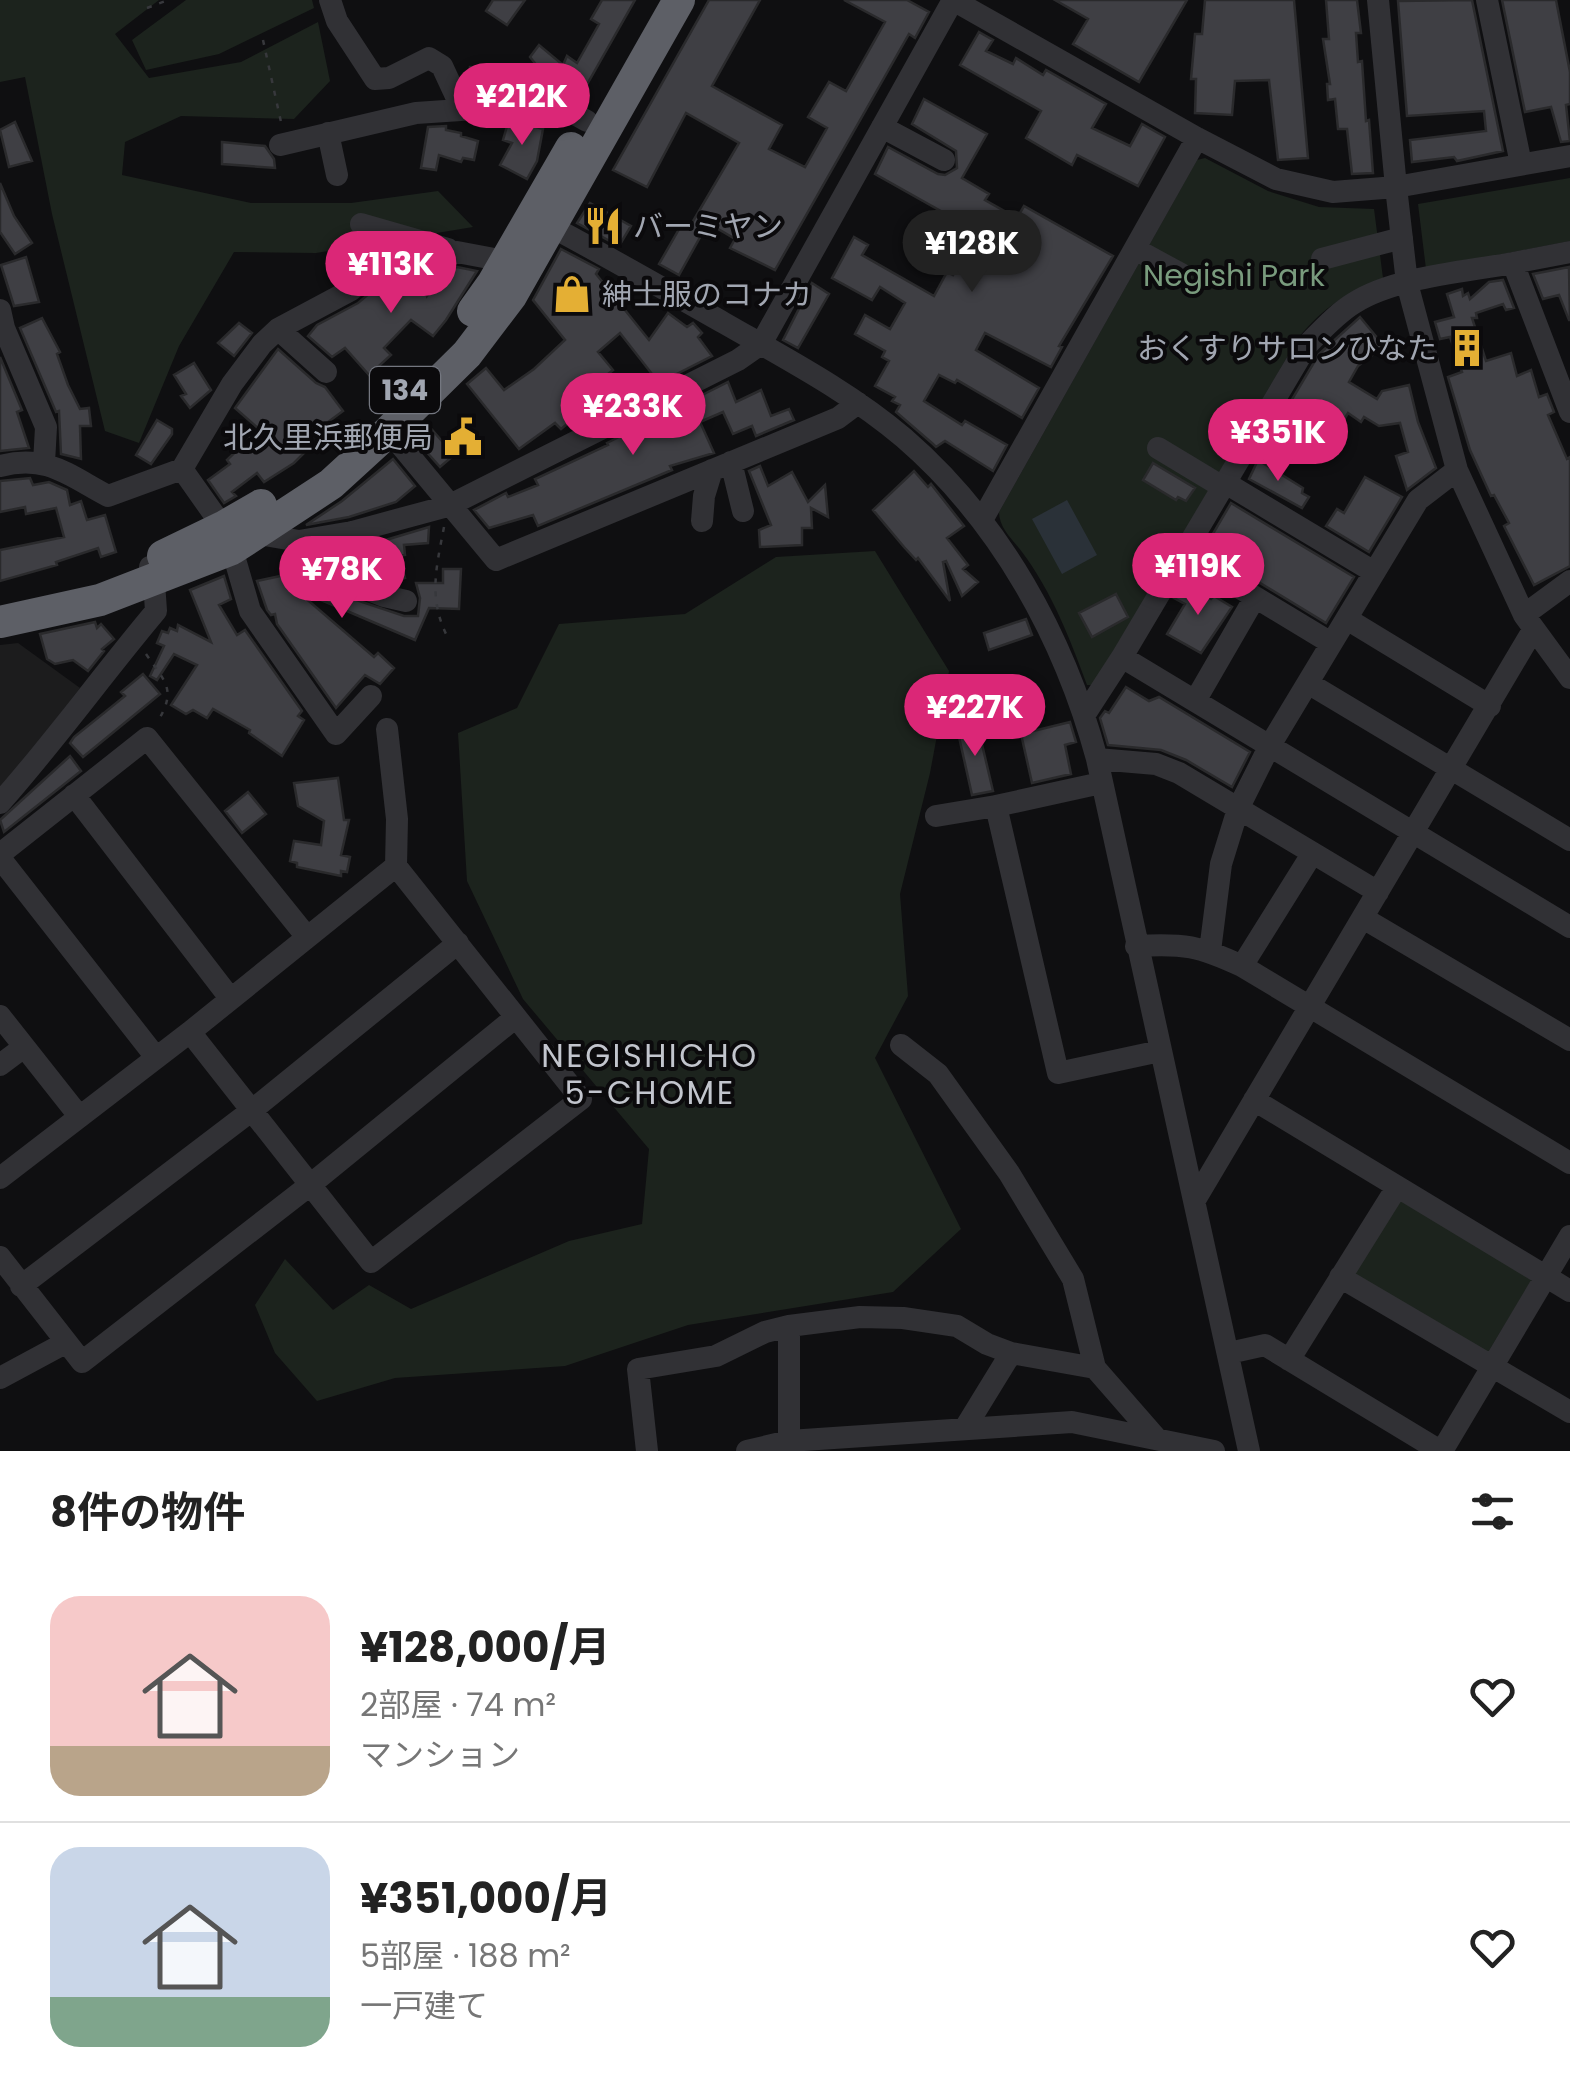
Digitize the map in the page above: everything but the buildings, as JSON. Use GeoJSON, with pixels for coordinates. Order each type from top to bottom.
{"type":"FeatureCollection","features":[{"type":"Feature","properties":{"kind":"highway","name":"134"},"geometry":{"type":"LineString","coordinates":[[0,622],[100,600],[151,572],[236,536],[331,484],[389,431],[467,354],[511,296],[587,121],[654,0]]}},
{"type":"Feature","properties":{"kind":"highway","name":"134"},"geometry":{"type":"LineString","coordinates":[[236,536],[380,417],[452,340],[505,261],[542,222],[678,0]]}},
{"type":"Feature","properties":{"kind":"highway","name":"134"},"geometry":{"type":"LineString","coordinates":[[0,602],[97,579],[151,572]]}},
{"type":"Feature","properties":{"kind":"street"},"geometry":{"type":"LineString","coordinates":[[330,0],[337,21],[375,79],[389,78],[429,58],[442,66],[462,109]]}},
{"type":"Feature","properties":{"kind":"street"},"geometry":{"type":"LineString","coordinates":[[236,536],[299,540],[352,532],[450,505],[738,360],[761,344],[953,0],[1276,179],[1332,192],[1396,187],[1570,156]]}},
{"type":"Feature","properties":{"kind":"street"},"geometry":{"type":"LineString","coordinates":[[1378,0],[1407,283],[1457,470],[1529,622],[1570,678]]}},
{"type":"Feature","properties":{"kind":"street"},"geometry":{"type":"LineString","coordinates":[[1487,0],[1521,164]]}},
{"type":"Feature","properties":{"kind":"street"},"geometry":{"type":"LineString","coordinates":[[283,144],[328,133],[369,115],[551,101],[587,121]]}},
{"type":"Feature","properties":{"kind":"street"},"geometry":{"type":"LineString","coordinates":[[882,128],[944,160]]}},
{"type":"Feature","properties":{"kind":"street"},"geometry":{"type":"LineString","coordinates":[[328,133],[337,175]]}},
{"type":"Feature","properties":{"kind":"street"},"geometry":{"type":"LineString","coordinates":[[982,520],[1197,138]]}},
{"type":"Feature","properties":{"kind":"street"},"geometry":{"type":"LineString","coordinates":[[542,222],[858,403],[903,437],[946,479],[1016,568],[1056,642],[1085,714],[1249,1451]]}},
{"type":"Feature","properties":{"kind":"street"},"geometry":{"type":"LineString","coordinates":[[361,224],[456,252],[505,261]]}},
{"type":"Feature","properties":{"kind":"street"},"geometry":{"type":"LineString","coordinates":[[1322,259],[1402,238]]}},
{"type":"Feature","properties":{"kind":"street"},"geometry":{"type":"LineString","coordinates":[[1136,249],[1181,274]]}},
{"type":"Feature","properties":{"kind":"street"},"geometry":{"type":"LineString","coordinates":[[0,466],[23,460],[44,462],[108,496],[182,469],[232,384],[278,329],[350,290],[376,268],[456,252]]}},
{"type":"Feature","properties":{"kind":"street"},"geometry":{"type":"LineString","coordinates":[[1085,714],[1308,345],[1331,320],[1356,301],[1407,283],[1570,252]]}},
{"type":"Feature","properties":{"kind":"street"},"geometry":{"type":"LineString","coordinates":[[1513,263],[1570,412]]}},
{"type":"Feature","properties":{"kind":"street"},"geometry":{"type":"LineString","coordinates":[[1,322],[8,363],[46,428],[44,462]]}},
{"type":"Feature","properties":{"kind":"street"},"geometry":{"type":"LineString","coordinates":[[278,329],[326,372]]}},
{"type":"Feature","properties":{"kind":"street"},"geometry":{"type":"LineString","coordinates":[[389,431],[496,560],[838,418],[858,403]]}},
{"type":"Feature","properties":{"kind":"street"},"geometry":{"type":"LineString","coordinates":[[1158,448],[1374,572]]}},
{"type":"Feature","properties":{"kind":"street"},"geometry":{"type":"LineString","coordinates":[[722,466],[743,510]]}},
{"type":"Feature","properties":{"kind":"street"},"geometry":{"type":"LineString","coordinates":[[702,521],[704,496],[722,466]]}},
{"type":"Feature","properties":{"kind":"street"},"geometry":{"type":"LineString","coordinates":[[182,469],[236,536],[250,611],[336,734],[371,696]]}},
{"type":"Feature","properties":{"kind":"street"},"geometry":{"type":"LineString","coordinates":[[1210,951],[1220,864],[1238,809],[1269,746],[1418,500],[1457,470]]}},
{"type":"Feature","properties":{"kind":"street"},"geometry":{"type":"LineString","coordinates":[[352,532],[360,586],[406,600]]}},
{"type":"Feature","properties":{"kind":"street"},"geometry":{"type":"LineString","coordinates":[[1182,553],[1331,644]]}},
{"type":"Feature","properties":{"kind":"street"},"geometry":{"type":"LineString","coordinates":[[0,803],[156,610],[151,572]]}},
{"type":"Feature","properties":{"kind":"street"},"geometry":{"type":"LineString","coordinates":[[1194,1200],[1490,706],[1529,622],[1570,581]]}},
{"type":"Feature","properties":{"kind":"street"},"geometry":{"type":"LineString","coordinates":[[1194,701],[1254,599]]}},
{"type":"Feature","properties":{"kind":"street"},"geometry":{"type":"LineString","coordinates":[[1347,619],[1490,706]]}},
{"type":"Feature","properties":{"kind":"street"},"geometry":{"type":"LineString","coordinates":[[1122,657],[1570,927]]}},
{"type":"Feature","properties":{"kind":"street"},"geometry":{"type":"LineString","coordinates":[[1308,682],[1570,840]]}},
{"type":"Feature","properties":{"kind":"street"},"geometry":{"type":"LineString","coordinates":[[190,1032],[371,1262],[581,1099],[396,866],[397,819],[387,729]]}},
{"type":"Feature","properties":{"kind":"street"},"geometry":{"type":"LineString","coordinates":[[156,1056],[0,856],[74,795],[147,738],[307,937]]}},
{"type":"Feature","properties":{"kind":"street"},"geometry":{"type":"LineString","coordinates":[[936,816],[996,806],[1099,771],[1156,764],[1179,773],[1378,892]]}},
{"type":"Feature","properties":{"kind":"street"},"geometry":{"type":"LineString","coordinates":[[74,795],[230,998]]}},
{"type":"Feature","properties":{"kind":"street"},"geometry":{"type":"LineString","coordinates":[[996,806],[1058,1073],[1160,1051]]}},
{"type":"Feature","properties":{"kind":"street"},"geometry":{"type":"LineString","coordinates":[[1242,966],[1312,854]]}},
{"type":"Feature","properties":{"kind":"street"},"geometry":{"type":"LineString","coordinates":[[0,1178],[396,866]]}},
{"type":"Feature","properties":{"kind":"street"},"geometry":{"type":"LineString","coordinates":[[1363,918],[1570,1040]]}},
{"type":"Feature","properties":{"kind":"street"},"geometry":{"type":"LineString","coordinates":[[1136,946],[1181,943],[1242,966],[1570,1164]]}},
{"type":"Feature","properties":{"kind":"street"},"geometry":{"type":"LineString","coordinates":[[21,1286],[458,944]]}},
{"type":"Feature","properties":{"kind":"street"},"geometry":{"type":"LineString","coordinates":[[0,1016],[79,1116]]}},
{"type":"Feature","properties":{"kind":"street"},"geometry":{"type":"LineString","coordinates":[[0,1257],[82,1362],[310,1185],[516,1017]]}},
{"type":"Feature","properties":{"kind":"street"},"geometry":{"type":"LineString","coordinates":[[901,1045],[938,1074],[1009,1173],[1073,1279],[1095,1368],[1157,1438]]}},
{"type":"Feature","properties":{"kind":"street"},"geometry":{"type":"LineString","coordinates":[[0,1065],[24,1047]]}},
{"type":"Feature","properties":{"kind":"street"},"geometry":{"type":"LineString","coordinates":[[1254,1100],[1570,1291]]}},
{"type":"Feature","properties":{"kind":"street"},"geometry":{"type":"LineString","coordinates":[[1289,1360],[1398,1187]]}},
{"type":"Feature","properties":{"kind":"street"},"geometry":{"type":"LineString","coordinates":[[1229,1353],[1265,1345],[1441,1451],[1570,1236]]}},
{"type":"Feature","properties":{"kind":"street"},"geometry":{"type":"LineString","coordinates":[[1340,1277],[1570,1412]]}},
{"type":"Feature","properties":{"kind":"street"},"geometry":{"type":"LineString","coordinates":[[646,1451],[638,1368],[716,1356],[765,1332],[789,1326],[860,1317],[903,1318],[957,1326],[1012,1353],[1095,1368]]}},
{"type":"Feature","properties":{"kind":"street"},"geometry":{"type":"LineString","coordinates":[[789,1326],[789,1441]]}},
{"type":"Feature","properties":{"kind":"street"},"geometry":{"type":"LineString","coordinates":[[0,1378],[66,1344]]}},
{"type":"Feature","properties":{"kind":"street"},"geometry":{"type":"LineString","coordinates":[[965,1434],[1012,1353]]}},
{"type":"Feature","properties":{"kind":"street"},"geometry":{"type":"LineString","coordinates":[[748,1451],[789,1441],[893,1443],[1072,1422],[1214,1451]]}},
{"type":"Feature","properties":{"kind":"street"},"geometry":{"type":"LineString","coordinates":[[965,1434],[987,1451]]}},
{"type":"Feature","properties":{"kind":"path"},"geometry":{"type":"LineString","coordinates":[[147,8],[168,0]]}},
{"type":"Feature","properties":{"kind":"path"},"geometry":{"type":"LineString","coordinates":[[263,40],[283,144]]}},
{"type":"Feature","properties":{"kind":"path"},"geometry":{"type":"LineString","coordinates":[[448,638],[435,604],[436,570],[450,505]]}},
{"type":"Feature","properties":{"kind":"path"},"geometry":{"type":"LineString","coordinates":[[134,636],[168,686],[170,701],[147,738]]}},
{"type":"Feature","properties":{"kind":"shaded area"},"geometry":{"type":"Polygon","coordinates":[[[1067,500],[1097,555],[1062,574],[1032,519],[1067,500]]]}},
{"type":"Feature","properties":{"kind":"shaded area"},"geometry":{"type":"Polygon","coordinates":[[[18,643],[80,688],[0,792],[0,645],[18,643]]]}},
{"type":"Feature","properties":{"kind":"green space"},"geometry":{"type":"Polygon","coordinates":[[[0,0],[159,0],[115,34],[149,78],[241,62],[318,22],[330,81],[294,119],[181,116],[125,142],[122,175],[251,203],[351,203],[438,191],[473,227],[316,253],[234,252],[179,346],[139,443],[105,431],[52,214],[25,77],[0,82],[0,0]]]}},
{"type":"Feature","properties":{"kind":"green space"},"geometry":{"type":"Polygon","coordinates":[[[186,0],[312,0],[314,8],[219,54],[146,70],[132,40],[186,0]]]}},
{"type":"Feature","properties":{"kind":"green space","name":"Negishi Park"},"geometry":{"type":"Polygon","coordinates":[[[1205,158],[1268,191],[1319,207],[1374,209],[1383,278],[1336,302],[1299,337],[1094,685],[1087,685],[1051,600],[1033,567],[1004,529],[999,512],[1197,160],[1205,158]]]}},
{"type":"Feature","properties":{"kind":"green space"},"geometry":{"type":"Polygon","coordinates":[[[1570,178],[1570,241],[1426,269],[1418,204],[1570,178]]]}},
{"type":"Feature","properties":{"kind":"green space"},"geometry":{"type":"Polygon","coordinates":[[[875,551],[949,671],[930,773],[900,894],[908,996],[875,1058],[961,1229],[893,1292],[688,1325],[565,1366],[395,1378],[317,1401],[275,1353],[255,1305],[285,1259],[333,1310],[369,1285],[411,1309],[569,1241],[642,1224],[649,1149],[523,999],[467,881],[458,733],[517,708],[559,624],[685,614],[776,557],[875,551]]]}},
{"type":"Feature","properties":{"kind":"green space"},"geometry":{"type":"Polygon","coordinates":[[[1393,1195],[1533,1278],[1487,1354],[1348,1272],[1393,1195]]]}},
{"type":"Feature","properties":{"kind":"place","name":"バーミヤン"},"geometry":{"type":"Point","coordinates":[603,226]}},
{"type":"Feature","properties":{"kind":"place","name":"紳士服のコナカ"},"geometry":{"type":"Point","coordinates":[572,294]}},
{"type":"Feature","properties":{"kind":"place","name":"おくすりサロンひなた"},"geometry":{"type":"Point","coordinates":[1467,348]}},
{"type":"Feature","properties":{"kind":"place","name":"北久里浜郵便局"},"geometry":{"type":"Point","coordinates":[463,437]}},
{"type":"Feature","properties":{"kind":"district","name":"NEGISHICHO 5-CHOME"},"geometry":{"type":"Point","coordinates":[650,1074]}}]}
